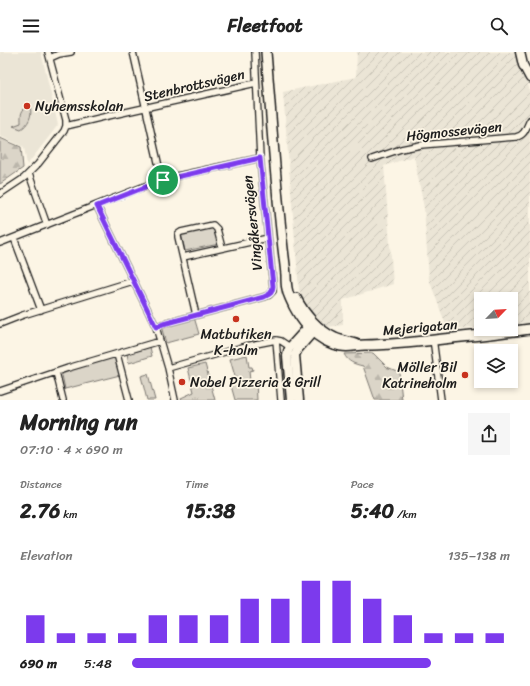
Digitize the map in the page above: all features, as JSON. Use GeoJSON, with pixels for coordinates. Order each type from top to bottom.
{"type":"FeatureCollection","features":[{"type":"Feature","properties":{"kind":"main road","name":"Vingåkersvägen"},"geometry":{"type":"LineString","coordinates":[[266,52],[279,214],[286,275],[312,328]]}},
{"type":"Feature","properties":{"kind":"main road","name":"Vingåkersvägen"},"geometry":{"type":"LineString","coordinates":[[269,91],[270,52]]}},
{"type":"Feature","properties":{"kind":"main road"},"geometry":{"type":"LineString","coordinates":[[520,52],[523,65],[530,78]]}},
{"type":"Feature","properties":{"kind":"main road"},"geometry":{"type":"LineString","coordinates":[[291,400],[287,356],[288,351],[294,349],[312,328]]}},
{"type":"Feature","properties":{"kind":"main road","name":"Mejerigatan"},"geometry":{"type":"LineString","coordinates":[[312,328],[360,345],[399,344],[530,329]]}},
{"type":"Feature","properties":{"kind":"main road"},"geometry":{"type":"LineString","coordinates":[[294,349],[296,355],[299,400]]}},
{"type":"Feature","properties":{"kind":"street"},"geometry":{"type":"LineString","coordinates":[[0,194],[29,174],[64,131],[66,126],[64,113],[49,55],[71,52]]}},
{"type":"Feature","properties":{"kind":"street"},"geometry":{"type":"LineString","coordinates":[[132,52],[163,180]]}},
{"type":"Feature","properties":{"kind":"street","name":"Vingåkersvägen"},"geometry":{"type":"LineString","coordinates":[[196,315],[269,295],[273,291],[260,158],[255,52]]}},
{"type":"Feature","properties":{"kind":"street","name":"Stenbrottsvägen"},"geometry":{"type":"LineString","coordinates":[[66,126],[256,83]]}},
{"type":"Feature","properties":{"kind":"street","name":"Högmossevägen"},"geometry":{"type":"LineString","coordinates":[[372,159],[401,149],[421,145],[516,137],[523,134],[530,120]]}},
{"type":"Feature","properties":{"kind":"street"},"geometry":{"type":"LineString","coordinates":[[0,243],[163,180],[260,158]]}},
{"type":"Feature","properties":{"kind":"street"},"geometry":{"type":"LineString","coordinates":[[29,174],[47,225]]}},
{"type":"Feature","properties":{"kind":"street"},"geometry":{"type":"LineString","coordinates":[[97,206],[156,327],[168,368],[175,400]]}},
{"type":"Feature","properties":{"kind":"street"},"geometry":{"type":"LineString","coordinates":[[156,327],[196,315],[178,234],[213,225],[217,230],[222,248]]}},
{"type":"Feature","properties":{"kind":"street"},"geometry":{"type":"LineString","coordinates":[[14,238],[41,310]]}},
{"type":"Feature","properties":{"kind":"street"},"geometry":{"type":"LineString","coordinates":[[183,257],[268,238]]}},
{"type":"Feature","properties":{"kind":"street"},"geometry":{"type":"LineString","coordinates":[[0,324],[133,280]]}},
{"type":"Feature","properties":{"kind":"street"},"geometry":{"type":"LineString","coordinates":[[168,368],[246,346],[276,340],[281,340],[294,349]]}},
{"type":"Feature","properties":{"kind":"street"},"geometry":{"type":"LineString","coordinates":[[276,340],[281,400]]}},
{"type":"Feature","properties":{"kind":"street"},"geometry":{"type":"LineString","coordinates":[[433,340],[441,400]]}},
{"type":"Feature","properties":{"kind":"street"},"geometry":{"type":"LineString","coordinates":[[0,391],[56,372],[160,341]]}},
{"type":"Feature","properties":{"kind":"street"},"geometry":{"type":"LineString","coordinates":[[117,354],[129,400]]}},
{"type":"Feature","properties":{"kind":"street"},"geometry":{"type":"LineString","coordinates":[[56,372],[63,400]]}},
{"type":"Feature","properties":{"kind":"shaded area","name":"Nyhemsskolan"},"geometry":{"type":"Polygon","coordinates":[[[0,52],[41,52],[58,125],[27,165],[24,147],[0,136],[0,52]]]}},
{"type":"Feature","properties":{"kind":"shaded area"},"geometry":{"type":"Polygon","coordinates":[[[357,52],[520,52],[530,93],[530,323],[518,324],[518,292],[474,292],[474,328],[448,331],[429,279],[424,208],[414,156],[384,166],[393,284],[343,300],[343,325],[327,327],[310,310],[299,290],[283,92],[356,77],[357,52]]]}},
{"type":"Feature","properties":{"kind":"green space"},"geometry":{"type":"Polygon","coordinates":[[[26,107],[30,107],[31,110],[28,122],[21,129],[13,126],[21,123],[22,112],[26,107]]]}},
{"type":"Feature","properties":{"kind":"green space"},"geometry":{"type":"Polygon","coordinates":[[[0,138],[21,147],[23,168],[0,184],[0,138]]]}},
{"type":"Feature","properties":{"kind":"green space"},"geometry":{"type":"Polygon","coordinates":[[[215,226],[219,244],[185,251],[181,233],[215,226]]]}},
{"type":"Feature","properties":{"kind":"green space"},"geometry":{"type":"Polygon","coordinates":[[[194,317],[199,334],[166,343],[161,326],[194,317]]]}},
{"type":"Feature","properties":{"kind":"green space"},"geometry":{"type":"Polygon","coordinates":[[[150,347],[152,356],[129,363],[127,354],[150,347]]]}},
{"type":"Feature","properties":{"kind":"green space"},"geometry":{"type":"Polygon","coordinates":[[[373,353],[387,367],[399,372],[402,400],[375,400],[363,366],[347,359],[344,354],[373,353]]]}},
{"type":"Feature","properties":{"kind":"green space"},"geometry":{"type":"Polygon","coordinates":[[[247,355],[249,367],[252,367],[253,370],[249,371],[250,381],[256,381],[257,400],[235,400],[230,382],[236,380],[230,359],[247,355]]]}},
{"type":"Feature","properties":{"kind":"green space"},"geometry":{"type":"Polygon","coordinates":[[[113,357],[116,359],[120,375],[65,389],[62,375],[63,372],[113,357]]]}},
{"type":"Feature","properties":{"kind":"green space"},"geometry":{"type":"Polygon","coordinates":[[[205,364],[215,400],[182,400],[181,398],[194,392],[188,368],[205,364]]]}},
{"type":"Feature","properties":{"kind":"green space"},"geometry":{"type":"Polygon","coordinates":[[[148,374],[155,400],[147,400],[141,376],[148,374]]]}},
{"type":"Feature","properties":{"kind":"place","name":"Nyhemsskolan"},"geometry":{"type":"Point","coordinates":[27,106]}},
{"type":"Feature","properties":{"kind":"place","name":"Matbutiken K-holm"},"geometry":{"type":"Point","coordinates":[236,319]}},
{"type":"Feature","properties":{"kind":"place","name":"Möller Bil Katrineholm"},"geometry":{"type":"Point","coordinates":[465,375]}},
{"type":"Feature","properties":{"kind":"place","name":"Nobel Pizzeria & Grill"},"geometry":{"type":"Point","coordinates":[182,382]}},
{"type":"Feature","properties":{"kind":"route"},"geometry":{"type":"LineString","coordinates":[[260,158],[273,286],[273,291],[269,295],[156,327],[97,206],[163,180],[260,158]]}}]}
